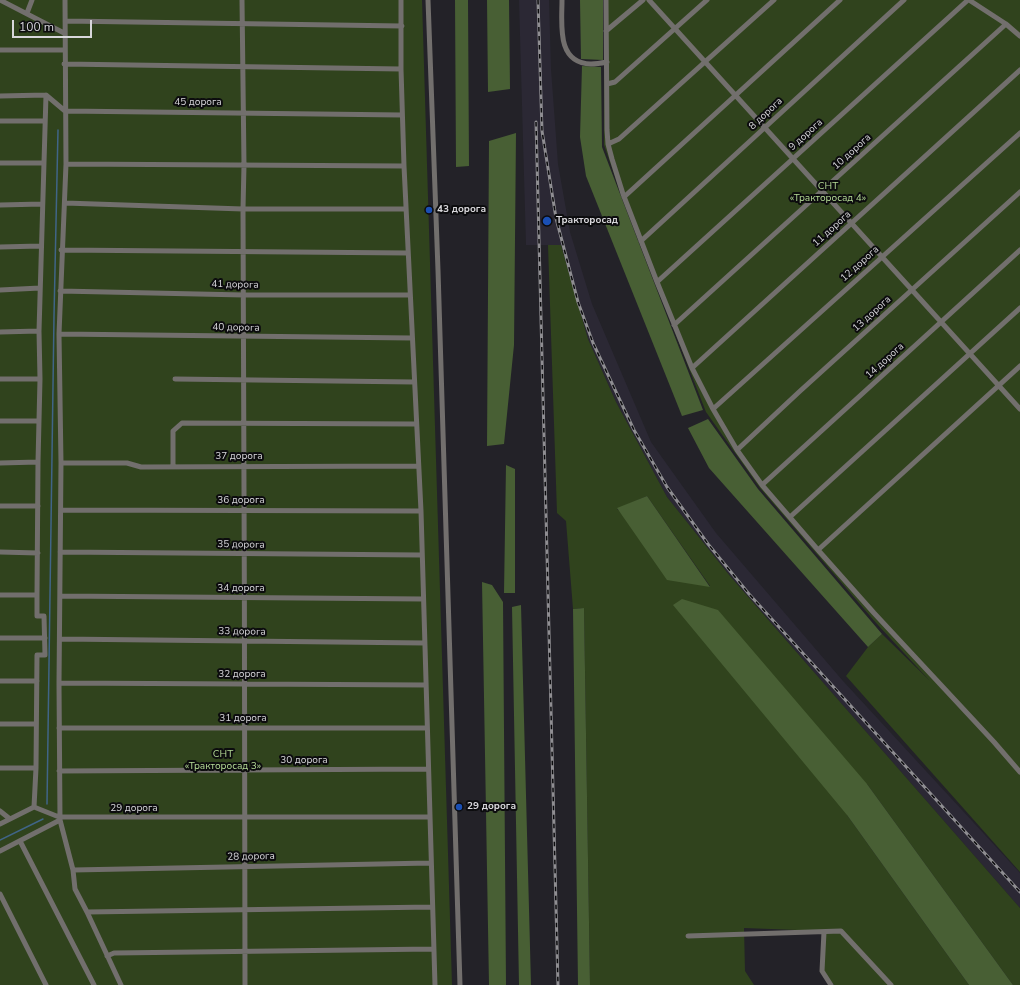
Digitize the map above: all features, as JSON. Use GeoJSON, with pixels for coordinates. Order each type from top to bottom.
{"type":"FeatureCollection","features":[{"type":"Feature","properties":{"kind":"street"},"geometry":{"type":"LineString","coordinates":[[0,0],[64,33]]}},
{"type":"Feature","properties":{"kind":"street"},"geometry":{"type":"LineString","coordinates":[[27,13],[32,0]]}},
{"type":"Feature","properties":{"kind":"street"},"geometry":{"type":"LineString","coordinates":[[65,0],[64,111],[66,164],[61,250],[59,334],[61,462],[59,684],[60,819],[73,870],[75,889],[120,985]]}},
{"type":"Feature","properties":{"kind":"street"},"geometry":{"type":"LineString","coordinates":[[242,0],[245,466],[245,985]]}},
{"type":"Feature","properties":{"kind":"street"},"geometry":{"type":"LineString","coordinates":[[401,0],[402,115],[415,424],[421,512],[430,863],[435,985]]}},
{"type":"Feature","properties":{"kind":"street"},"geometry":{"type":"LineString","coordinates":[[428,0],[460,985]]}},
{"type":"Feature","properties":{"kind":"street"},"geometry":{"type":"LineString","coordinates":[[562,0],[562,32],[566,50],[571,56],[590,64],[607,62]]}},
{"type":"Feature","properties":{"kind":"street"},"geometry":{"type":"LineString","coordinates":[[606,0],[608,144],[624,198],[674,325],[692,368],[713,409],[737,450],[762,485],[874,613],[1020,772]]}},
{"type":"Feature","properties":{"kind":"street"},"geometry":{"type":"LineString","coordinates":[[606,31],[643,0]]}},
{"type":"Feature","properties":{"kind":"street"},"geometry":{"type":"LineString","coordinates":[[649,0],[823,190],[1020,409]]}},
{"type":"Feature","properties":{"kind":"street"},"geometry":{"type":"LineString","coordinates":[[607,84],[615,82],[707,0]]}},
{"type":"Feature","properties":{"kind":"street"},"geometry":{"type":"LineString","coordinates":[[608,144],[619,139],[774,0]]}},
{"type":"Feature","properties":{"kind":"street"},"geometry":{"type":"LineString","coordinates":[[624,198],[840,0]]}},
{"type":"Feature","properties":{"kind":"street","name":"8 дорога"},"geometry":{"type":"LineString","coordinates":[[641,241],[904,0]]}},
{"type":"Feature","properties":{"kind":"street"},"geometry":{"type":"LineString","coordinates":[[968,0],[1006,24],[1020,36]]}},
{"type":"Feature","properties":{"kind":"street","name":"9 дорога"},"geometry":{"type":"LineString","coordinates":[[657,282],[968,0]]}},
{"type":"Feature","properties":{"kind":"street"},"geometry":{"type":"LineString","coordinates":[[65,21],[402,26]]}},
{"type":"Feature","properties":{"kind":"street","name":"10 дорога"},"geometry":{"type":"LineString","coordinates":[[674,325],[1006,24]]}},
{"type":"Feature","properties":{"kind":"street"},"geometry":{"type":"LineString","coordinates":[[0,50],[64,50]]}},
{"type":"Feature","properties":{"kind":"street"},"geometry":{"type":"LineString","coordinates":[[64,64],[401,69]]}},
{"type":"Feature","properties":{"kind":"street","name":"11 дорога"},"geometry":{"type":"LineString","coordinates":[[692,368],[1020,70]]}},
{"type":"Feature","properties":{"kind":"street"},"geometry":{"type":"LineString","coordinates":[[0,96],[46,95],[64,111]]}},
{"type":"Feature","properties":{"kind":"street"},"geometry":{"type":"LineString","coordinates":[[0,824],[34,807],[36,768],[37,655],[45,655],[44,616],[37,616],[37,595],[40,246],[46,95]]}},
{"type":"Feature","properties":{"kind":"street","name":"45 дорога"},"geometry":{"type":"LineString","coordinates":[[64,111],[402,115]]}},
{"type":"Feature","properties":{"kind":"street"},"geometry":{"type":"LineString","coordinates":[[0,121],[45,121]]}},
{"type":"Feature","properties":{"kind":"street","name":"12 дорога"},"geometry":{"type":"LineString","coordinates":[[713,409],[1020,133]]}},
{"type":"Feature","properties":{"kind":"street"},"geometry":{"type":"LineString","coordinates":[[0,163],[44,163]]}},
{"type":"Feature","properties":{"kind":"street"},"geometry":{"type":"LineString","coordinates":[[66,164],[404,166]]}},
{"type":"Feature","properties":{"kind":"street","name":"13 дорога"},"geometry":{"type":"LineString","coordinates":[[737,450],[805,386],[1020,192]]}},
{"type":"Feature","properties":{"kind":"street"},"geometry":{"type":"LineString","coordinates":[[64,203],[243,209],[406,209]]}},
{"type":"Feature","properties":{"kind":"street"},"geometry":{"type":"LineString","coordinates":[[0,205],[42,204]]}},
{"type":"Feature","properties":{"kind":"street"},"geometry":{"type":"LineString","coordinates":[[0,247],[40,246]]}},
{"type":"Feature","properties":{"kind":"street"},"geometry":{"type":"LineString","coordinates":[[61,250],[408,253]]}},
{"type":"Feature","properties":{"kind":"street","name":"14 дорога"},"geometry":{"type":"LineString","coordinates":[[762,485],[1020,250]]}},
{"type":"Feature","properties":{"kind":"street"},"geometry":{"type":"LineString","coordinates":[[0,290],[40,288]]}},
{"type":"Feature","properties":{"kind":"street","name":"41 дорога"},"geometry":{"type":"LineString","coordinates":[[60,291],[244,295],[410,296]]}},
{"type":"Feature","properties":{"kind":"street"},"geometry":{"type":"LineString","coordinates":[[790,517],[1020,308]]}},
{"type":"Feature","properties":{"kind":"street"},"geometry":{"type":"LineString","coordinates":[[0,332],[39,331]]}},
{"type":"Feature","properties":{"kind":"street","name":"40 дорога"},"geometry":{"type":"LineString","coordinates":[[59,334],[412,338]]}},
{"type":"Feature","properties":{"kind":"street"},"geometry":{"type":"LineString","coordinates":[[818,550],[1020,366]]}},
{"type":"Feature","properties":{"kind":"street"},"geometry":{"type":"LineString","coordinates":[[0,379],[40,380]]}},
{"type":"Feature","properties":{"kind":"street"},"geometry":{"type":"LineString","coordinates":[[175,379],[414,382]]}},
{"type":"Feature","properties":{"kind":"street"},"geometry":{"type":"LineString","coordinates":[[0,421],[39,421]]}},
{"type":"Feature","properties":{"kind":"street"},"geometry":{"type":"LineString","coordinates":[[173,467],[173,431],[182,423],[244,422],[415,424]]}},
{"type":"Feature","properties":{"kind":"street"},"geometry":{"type":"LineString","coordinates":[[0,463],[38,462]]}},
{"type":"Feature","properties":{"kind":"street","name":"37 дорога"},"geometry":{"type":"LineString","coordinates":[[61,462],[127,463],[141,467],[418,466]]}},
{"type":"Feature","properties":{"kind":"street"},"geometry":{"type":"LineString","coordinates":[[0,506],[38,506]]}},
{"type":"Feature","properties":{"kind":"street","name":"36 дорога"},"geometry":{"type":"LineString","coordinates":[[61,510],[421,512]]}},
{"type":"Feature","properties":{"kind":"street"},"geometry":{"type":"LineString","coordinates":[[0,552],[38,553]]}},
{"type":"Feature","properties":{"kind":"street","name":"35 дорога"},"geometry":{"type":"LineString","coordinates":[[60,552],[421,555]]}},
{"type":"Feature","properties":{"kind":"street"},"geometry":{"type":"LineString","coordinates":[[0,595],[37,595]]}},
{"type":"Feature","properties":{"kind":"street","name":"34 дорога"},"geometry":{"type":"LineString","coordinates":[[60,596],[423,599]]}},
{"type":"Feature","properties":{"kind":"street"},"geometry":{"type":"LineString","coordinates":[[0,638],[45,638]]}},
{"type":"Feature","properties":{"kind":"street","name":"33 дорога"},"geometry":{"type":"LineString","coordinates":[[60,639],[425,643]]}},
{"type":"Feature","properties":{"kind":"street"},"geometry":{"type":"LineString","coordinates":[[0,681],[37,681]]}},
{"type":"Feature","properties":{"kind":"street","name":"32 дорога"},"geometry":{"type":"LineString","coordinates":[[59,684],[426,685]]}},
{"type":"Feature","properties":{"kind":"street"},"geometry":{"type":"LineString","coordinates":[[0,724],[36,724]]}},
{"type":"Feature","properties":{"kind":"street","name":"31 дорога"},"geometry":{"type":"LineString","coordinates":[[59,728],[427,728]]}},
{"type":"Feature","properties":{"kind":"street"},"geometry":{"type":"LineString","coordinates":[[0,768],[36,768]]}},
{"type":"Feature","properties":{"kind":"street","name":"30 дорога"},"geometry":{"type":"LineString","coordinates":[[59,771],[428,769]]}},
{"type":"Feature","properties":{"kind":"street","name":"29 дорога"},"geometry":{"type":"LineString","coordinates":[[34,807],[60,819],[429,817]]}},
{"type":"Feature","properties":{"kind":"street"},"geometry":{"type":"LineString","coordinates":[[0,811],[10,819]]}},
{"type":"Feature","properties":{"kind":"street"},"geometry":{"type":"LineString","coordinates":[[0,851],[60,819]]}},
{"type":"Feature","properties":{"kind":"street"},"geometry":{"type":"LineString","coordinates":[[20,841],[94,985]]}},
{"type":"Feature","properties":{"kind":"street","name":"28 дорога"},"geometry":{"type":"LineString","coordinates":[[73,870],[430,863]]}},
{"type":"Feature","properties":{"kind":"street"},"geometry":{"type":"LineString","coordinates":[[0,894],[46,985]]}},
{"type":"Feature","properties":{"kind":"street"},"geometry":{"type":"LineString","coordinates":[[87,912],[432,907]]}},
{"type":"Feature","properties":{"kind":"street"},"geometry":{"type":"LineString","coordinates":[[688,936],[841,931],[891,985]]}},
{"type":"Feature","properties":{"kind":"street"},"geometry":{"type":"LineString","coordinates":[[824,932],[822,971],[831,985]]}},
{"type":"Feature","properties":{"kind":"street"},"geometry":{"type":"LineString","coordinates":[[107,956],[114,953],[433,949]]}},
{"type":"Feature","properties":{"kind":"shaded area"},"geometry":{"type":"Polygon","coordinates":[[[519,0],[549,0],[551,69],[558,164],[570,232],[592,304],[651,442],[716,533],[843,681],[1020,873],[1020,908],[730,576],[667,497],[616,402],[588,339],[561,245],[526,245],[519,0]]]}},
{"type":"Feature","properties":{"kind":"green space","name":"СНТ «Тракторосад 3»"},"geometry":{"type":"Polygon","coordinates":[[[0,0],[422,0],[452,985],[0,985],[0,0]]]}},
{"type":"Feature","properties":{"kind":"green space"},"geometry":{"type":"Polygon","coordinates":[[[455,0],[468,0],[469,166],[456,167],[455,0]]]}},
{"type":"Feature","properties":{"kind":"green space"},"geometry":{"type":"Polygon","coordinates":[[[487,0],[509,0],[510,89],[488,92],[487,0]]]}},
{"type":"Feature","properties":{"kind":"green space"},"geometry":{"type":"Polygon","coordinates":[[[580,0],[603,0],[603,60],[581,59],[580,0]]]}},
{"type":"Feature","properties":{"kind":"green space","name":"СНТ «Тракторосад 4»"},"geometry":{"type":"Polygon","coordinates":[[[604,0],[1020,0],[1020,872],[846,676],[868,647],[882,634],[930,681],[877,624],[760,488],[706,412],[621,194],[604,145],[604,0]]]}},
{"type":"Feature","properties":{"kind":"green space"},"geometry":{"type":"Polygon","coordinates":[[[582,66],[601,67],[602,147],[703,410],[682,416],[586,176],[580,137],[582,66]]]}},
{"type":"Feature","properties":{"kind":"green space"},"geometry":{"type":"Polygon","coordinates":[[[516,133],[514,345],[504,444],[487,446],[489,141],[516,133]]]}},
{"type":"Feature","properties":{"kind":"green space"},"geometry":{"type":"Polygon","coordinates":[[[548,245],[561,245],[588,339],[616,402],[667,497],[730,576],[1020,908],[1020,985],[1013,985],[867,784],[847,815],[969,985],[834,985],[822,971],[824,931],[744,928],[745,971],[754,985],[590,985],[584,608],[573,609],[566,521],[557,513],[548,245]],[[647,496],[617,509],[710,587],[647,496]]]}},
{"type":"Feature","properties":{"kind":"green space"},"geometry":{"type":"Polygon","coordinates":[[[708,419],[758,489],[882,634],[868,647],[709,468],[688,428],[708,419]]]}},
{"type":"Feature","properties":{"kind":"green space"},"geometry":{"type":"Polygon","coordinates":[[[506,465],[515,469],[515,593],[504,593],[506,465]]]}},
{"type":"Feature","properties":{"kind":"green space"},"geometry":{"type":"Polygon","coordinates":[[[647,496],[710,587],[667,580],[617,508],[647,496]]]}},
{"type":"Feature","properties":{"kind":"green space"},"geometry":{"type":"Polygon","coordinates":[[[482,582],[492,585],[503,602],[506,985],[489,985],[482,582]]]}},
{"type":"Feature","properties":{"kind":"green space"},"geometry":{"type":"Polygon","coordinates":[[[682,599],[718,610],[867,784],[1013,985],[969,985],[847,815],[673,605],[682,599]]]}},
{"type":"Feature","properties":{"kind":"green space"},"geometry":{"type":"Polygon","coordinates":[[[521,605],[531,985],[519,985],[512,607],[521,605]]]}},
{"type":"Feature","properties":{"kind":"green space"},"geometry":{"type":"Polygon","coordinates":[[[584,608],[590,985],[578,985],[573,609],[584,608]]]}},
{"type":"Feature","properties":{"kind":"waterway"},"geometry":{"type":"LineString","coordinates":[[47,804],[58,130]]}},
{"type":"Feature","properties":{"kind":"waterway"},"geometry":{"type":"LineString","coordinates":[[0,840],[43,819]]}},
{"type":"Feature","properties":{"kind":"railway"},"geometry":{"type":"LineString","coordinates":[[538,0],[542,131],[556,218],[578,302],[593,343],[634,430],[667,487],[708,544],[749,594],[1020,892]]}},
{"type":"Feature","properties":{"kind":"railway"},"geometry":{"type":"LineString","coordinates":[[536,122],[558,985]]}},
{"type":"Feature","properties":{"kind":"place","name":"43 дорога"},"geometry":{"type":"Point","coordinates":[429,210]}},
{"type":"Feature","properties":{"kind":"place","name":"Тракторосад"},"geometry":{"type":"Point","coordinates":[547,221]}},
{"type":"Feature","properties":{"kind":"place","name":"29 дорога"},"geometry":{"type":"Point","coordinates":[459,807]}}]}
